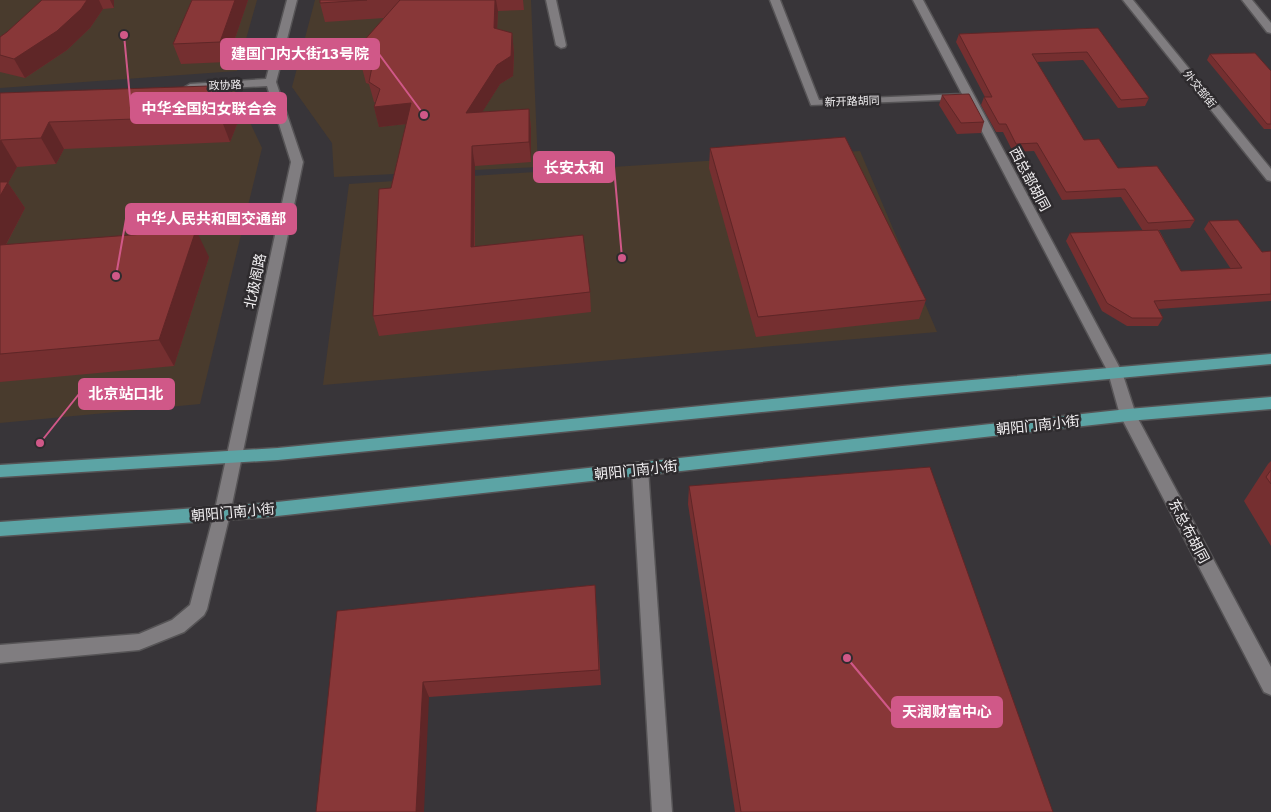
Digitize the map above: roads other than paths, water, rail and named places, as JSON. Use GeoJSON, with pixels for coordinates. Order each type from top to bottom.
{"type":"FeatureCollection","features":[{"type":"Feature","properties":{"kind":"main road"},"geometry":{"type":"LineString","coordinates":[[0,471],[234,458],[1115,372],[1271,359]]}},
{"type":"Feature","properties":{"kind":"main road","name":"朝阳门南小街"},"geometry":{"type":"LineString","coordinates":[[0,529],[222,514],[1128,415],[1271,402]]}},
{"type":"Feature","properties":{"kind":"street"},"geometry":{"type":"LineString","coordinates":[[271,82],[292,0]]}},
{"type":"Feature","properties":{"kind":"street"},"geometry":{"type":"LineString","coordinates":[[551,0],[561,45]]}},
{"type":"Feature","properties":{"kind":"street","name":"新开路胡同"},"geometry":{"type":"LineString","coordinates":[[775,0],[815,102],[969,96]]}},
{"type":"Feature","properties":{"kind":"street","name":"西总部胡同"},"geometry":{"type":"LineString","coordinates":[[918,0],[1115,372]]}},
{"type":"Feature","properties":{"kind":"street","name":"外交部街"},"geometry":{"type":"LineString","coordinates":[[1128,0],[1271,177]]}},
{"type":"Feature","properties":{"kind":"street"},"geometry":{"type":"LineString","coordinates":[[1247,0],[1271,30]]}},
{"type":"Feature","properties":{"kind":"street","name":"政协路"},"geometry":{"type":"LineString","coordinates":[[174,88],[271,82]]}},
{"type":"Feature","properties":{"kind":"street","name":"北极阁路"},"geometry":{"type":"LineString","coordinates":[[0,654],[139,642],[178,626],[198,609],[222,514],[296,162],[271,82]]}},
{"type":"Feature","properties":{"kind":"street","name":"东总布胡同"},"geometry":{"type":"LineString","coordinates":[[1115,372],[1128,415],[1271,686]]}},
{"type":"Feature","properties":{"kind":"street"},"geometry":{"type":"LineString","coordinates":[[640,469],[662,812]]}},
{"type":"Feature","properties":{"kind":"place","name":"中华全国妇女联合会"},"geometry":{"type":"Point","coordinates":[124,35]}},
{"type":"Feature","properties":{"kind":"place","name":"建国门内大街13号院"},"geometry":{"type":"Point","coordinates":[424,115]}},
{"type":"Feature","properties":{"kind":"place","name":"长安太和"},"geometry":{"type":"Point","coordinates":[622,258]}},
{"type":"Feature","properties":{"kind":"place","name":"中华人民共和国交通部"},"geometry":{"type":"Point","coordinates":[116,276]}},
{"type":"Feature","properties":{"kind":"place","name":"北京站口北"},"geometry":{"type":"Point","coordinates":[40,443]}},
{"type":"Feature","properties":{"kind":"place","name":"天润财富中心"},"geometry":{"type":"Point","coordinates":[847,658]}}]}
